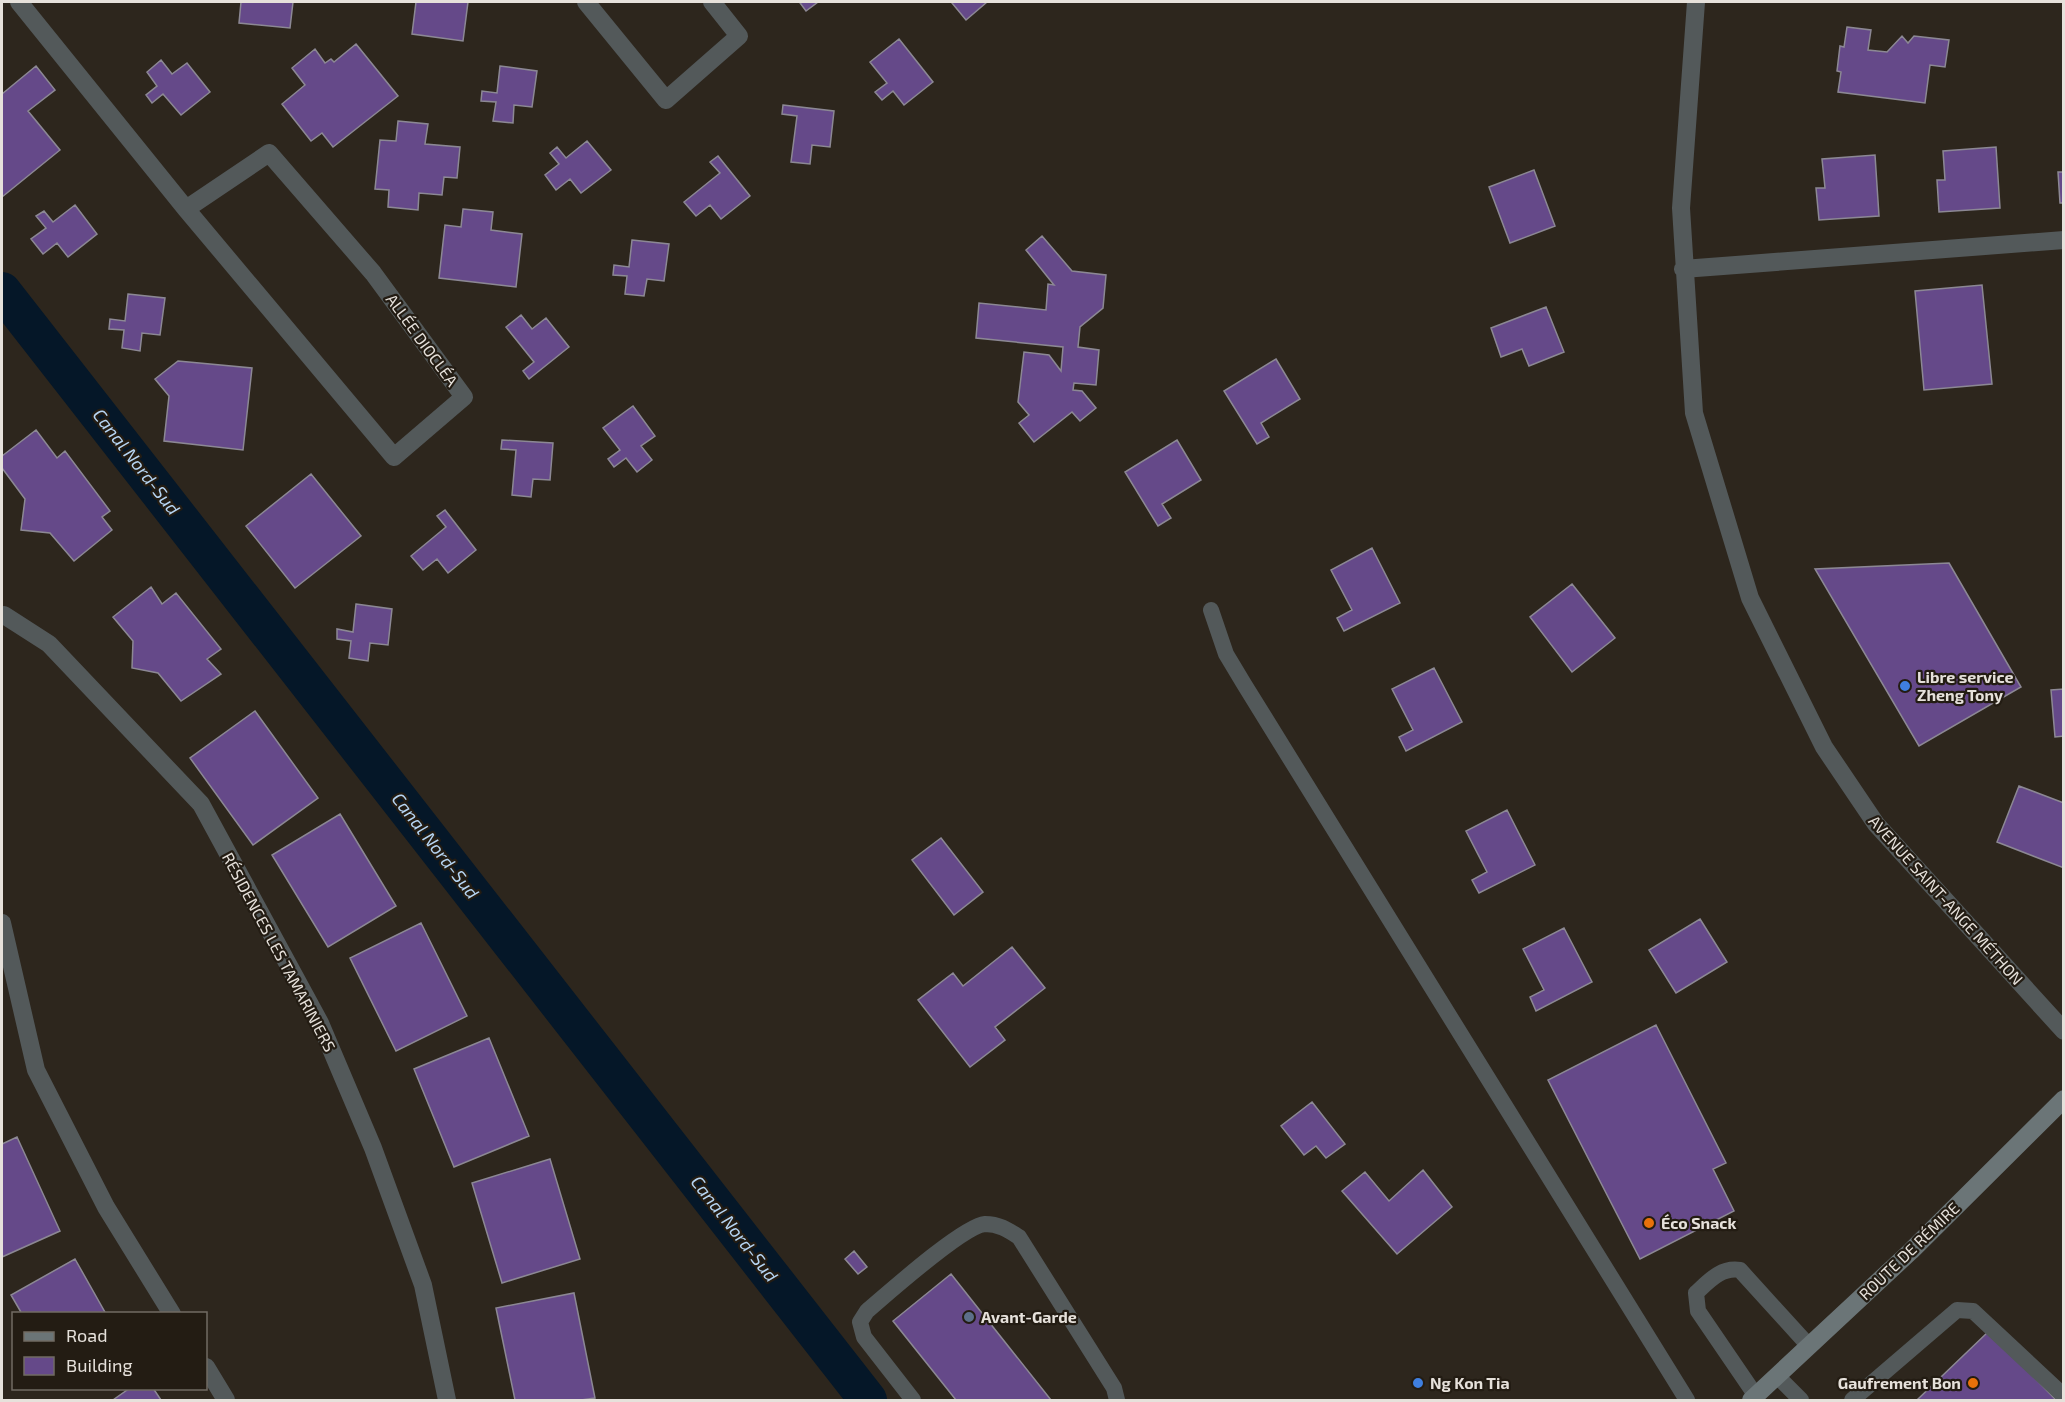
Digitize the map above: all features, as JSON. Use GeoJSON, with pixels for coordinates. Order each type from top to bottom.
{"type":"FeatureCollection","features":[{"type":"Feature","properties":{"kind":"main road","name":"ROUTE DE RÉMIRE"},"geometry":{"type":"LineString","coordinates":[[1754,1398],[1911,1251],[2064,1100]]}},
{"type":"Feature","properties":{"kind":"street","name":"ALLÉE DIOCLÉA"},"geometry":{"type":"LineString","coordinates":[[19,2],[186,209],[394,457],[464,397],[373,273],[268,153],[186,209]]}},
{"type":"Feature","properties":{"kind":"street"},"geometry":{"type":"LineString","coordinates":[[586,2],[666,100],[739,36],[711,2]]}},
{"type":"Feature","properties":{"kind":"street","name":"AVENUE SAINT-ANGE MÉTHON"},"geometry":{"type":"LineString","coordinates":[[1696,2],[1681,208],[1683,268],[1694,413],[1750,597],[1824,747],[1876,824],[2064,1030]]}},
{"type":"Feature","properties":{"kind":"street"},"geometry":{"type":"LineString","coordinates":[[1683,268],[2064,240]]}},
{"type":"Feature","properties":{"kind":"street","name":"RÉSIDENCES LES TAMARINIERS"},"geometry":{"type":"LineString","coordinates":[[2,616],[4,615],[49,644],[201,804],[320,1023],[373,1148],[423,1285],[447,1401]]}},
{"type":"Feature","properties":{"kind":"street"},"geometry":{"type":"LineString","coordinates":[[2,923],[36,1070],[106,1207],[171,1312]]}},
{"type":"Feature","properties":{"kind":"street"},"geometry":{"type":"LineString","coordinates":[[207,1369],[226,1401]]}},
{"type":"Feature","properties":{"kind":"lane"},"geometry":{"type":"LineString","coordinates":[[1211,610],[1226,654],[1244,684],[1687,1401]]}},
{"type":"Feature","properties":{"kind":"lane"},"geometry":{"type":"LineString","coordinates":[[913,1401],[864,1336],[860,1322],[867,1311],[936,1253],[982,1224],[1000,1225],[1019,1237],[1114,1388],[1117,1401]]}},
{"type":"Feature","properties":{"kind":"lane"},"geometry":{"type":"LineString","coordinates":[[1754,1398],[1698,1311],[1696,1293],[1720,1273],[1732,1269],[1740,1270],[1809,1346]]}},
{"type":"Feature","properties":{"kind":"lane"},"geometry":{"type":"LineString","coordinates":[[1852,1401],[1958,1310],[1972,1311],[2064,1396]]}},
{"type":"Feature","properties":{"kind":"lane"},"geometry":{"type":"LineString","coordinates":[[1777,1376],[1802,1401]]}},
{"type":"Feature","properties":{"kind":"building"},"geometry":{"type":"Polygon","coordinates":[[[241,2],[293,2],[290,28],[239,23],[241,2]]]}},
{"type":"Feature","properties":{"kind":"building"},"geometry":{"type":"Polygon","coordinates":[[[416,2],[468,2],[463,41],[412,34],[416,2]]]}},
{"type":"Feature","properties":{"kind":"building"},"geometry":{"type":"Polygon","coordinates":[[[818,2],[806,11],[800,3],[818,2]]]}},
{"type":"Feature","properties":{"kind":"building"},"geometry":{"type":"Polygon","coordinates":[[[987,2],[966,20],[952,3],[987,2]]]}},
{"type":"Feature","properties":{"kind":"building"},"geometry":{"type":"Polygon","coordinates":[[[1847,27],[1871,30],[1868,50],[1887,52],[1902,36],[1908,43],[1914,36],[1949,40],[1945,67],[1930,65],[1925,103],[1838,92],[1841,72],[1837,71],[1840,46],[1844,47],[1847,27]]]}},
{"type":"Feature","properties":{"kind":"building"},"geometry":{"type":"Polygon","coordinates":[[[899,39],[933,82],[904,105],[893,91],[882,100],[875,92],[887,83],[870,62],[899,39]]]}},
{"type":"Feature","properties":{"kind":"building"},"geometry":{"type":"Polygon","coordinates":[[[356,44],[398,96],[333,147],[322,133],[311,141],[282,104],[305,85],[292,68],[315,49],[325,63],[331,59],[334,62],[356,44]]]}},
{"type":"Feature","properties":{"kind":"building"},"geometry":{"type":"Polygon","coordinates":[[[161,60],[172,74],[187,63],[210,92],[181,115],[163,94],[152,103],[146,95],[157,86],[147,72],[161,60]]]}},
{"type":"Feature","properties":{"kind":"building"},"geometry":{"type":"Polygon","coordinates":[[[36,66],[55,90],[28,111],[60,150],[2,197],[2,94],[36,66]]]}},
{"type":"Feature","properties":{"kind":"building"},"geometry":{"type":"Polygon","coordinates":[[[500,66],[537,71],[532,107],[514,105],[513,123],[493,121],[496,102],[481,101],[482,91],[497,93],[500,66]]]}},
{"type":"Feature","properties":{"kind":"building"},"geometry":{"type":"Polygon","coordinates":[[[783,105],[834,111],[830,147],[812,145],[810,164],[791,162],[797,116],[782,114],[783,105]]]}},
{"type":"Feature","properties":{"kind":"building"},"geometry":{"type":"Polygon","coordinates":[[[398,121],[428,124],[425,144],[460,147],[457,178],[444,177],[442,195],[419,193],[418,210],[388,207],[389,190],[375,189],[380,140],[396,141],[398,121]]]}},
{"type":"Feature","properties":{"kind":"building"},"geometry":{"type":"Polygon","coordinates":[[[587,141],[611,170],[581,193],[570,179],[556,190],[545,175],[559,164],[550,153],[557,147],[566,158],[587,141]]]}},
{"type":"Feature","properties":{"kind":"building"},"geometry":{"type":"Polygon","coordinates":[[[1996,147],[2000,208],[1939,212],[1937,180],[1945,180],[1943,151],[1996,147]]]}},
{"type":"Feature","properties":{"kind":"building"},"geometry":{"type":"Polygon","coordinates":[[[1875,155],[1879,216],[1819,220],[1816,188],[1825,188],[1822,159],[1875,155]]]}},
{"type":"Feature","properties":{"kind":"building"},"geometry":{"type":"Polygon","coordinates":[[[718,156],[750,196],[721,219],[710,205],[696,216],[684,202],[720,173],[710,162],[718,156]]]}},
{"type":"Feature","properties":{"kind":"building"},"geometry":{"type":"Polygon","coordinates":[[[1534,170],[1555,226],[1510,243],[1489,187],[1534,170]]]}},
{"type":"Feature","properties":{"kind":"building"},"geometry":{"type":"Polygon","coordinates":[[[2058,172],[2064,172],[2064,203],[2060,203],[2058,172]]]}},
{"type":"Feature","properties":{"kind":"building"},"geometry":{"type":"Polygon","coordinates":[[[75,205],[97,234],[68,257],[57,243],[43,254],[31,239],[46,228],[36,216],[44,211],[53,222],[75,205]]]}},
{"type":"Feature","properties":{"kind":"building"},"geometry":{"type":"Polygon","coordinates":[[[463,209],[493,212],[491,230],[522,234],[516,287],[439,278],[445,225],[461,227],[463,209]]]}},
{"type":"Feature","properties":{"kind":"building"},"geometry":{"type":"Polygon","coordinates":[[[1042,236],[1072,271],[1106,275],[1103,308],[1080,327],[1078,347],[1099,350],[1096,385],[1074,383],[1073,390],[1082,391],[1096,408],[1080,421],[1072,412],[1034,442],[1019,423],[1029,415],[1018,402],[1024,352],[1049,355],[1061,371],[1063,347],[976,338],[979,303],[1046,310],[1048,284],[1054,285],[1026,250],[1042,236]]]}},
{"type":"Feature","properties":{"kind":"building"},"geometry":{"type":"Polygon","coordinates":[[[632,240],[669,244],[664,281],[647,279],[644,296],[625,294],[627,276],[613,275],[614,265],[629,267],[632,240]]]}},
{"type":"Feature","properties":{"kind":"building"},"geometry":{"type":"Polygon","coordinates":[[[1982,285],[1992,384],[1924,390],[1915,291],[1982,285]]]}},
{"type":"Feature","properties":{"kind":"building"},"geometry":{"type":"Polygon","coordinates":[[[128,294],[165,298],[160,335],[142,333],[140,351],[122,348],[124,330],[109,329],[110,319],[125,321],[128,294]]]}},
{"type":"Feature","properties":{"kind":"building"},"geometry":{"type":"Polygon","coordinates":[[[1546,307],[1564,352],[1529,366],[1522,349],[1501,357],[1491,328],[1546,307]]]}},
{"type":"Feature","properties":{"kind":"building"},"geometry":{"type":"Polygon","coordinates":[[[521,315],[532,329],[546,318],[569,347],[529,379],[523,371],[534,362],[506,327],[521,315]]]}},
{"type":"Feature","properties":{"kind":"building"},"geometry":{"type":"Polygon","coordinates":[[[1276,359],[1300,399],[1261,423],[1269,437],[1257,444],[1224,391],[1276,359]]]}},
{"type":"Feature","properties":{"kind":"building"},"geometry":{"type":"Polygon","coordinates":[[[178,361],[252,368],[243,450],[164,441],[169,396],[155,379],[178,361]]]}},
{"type":"Feature","properties":{"kind":"building"},"geometry":{"type":"Polygon","coordinates":[[[633,406],[655,436],[641,446],[652,460],[637,472],[626,458],[614,467],[608,459],[620,450],[603,428],[633,406]]]}},
{"type":"Feature","properties":{"kind":"building"},"geometry":{"type":"Polygon","coordinates":[[[36,430],[57,458],[65,451],[110,511],[102,517],[112,530],[74,561],[50,533],[21,530],[25,499],[2,468],[2,456],[36,430]]]}},
{"type":"Feature","properties":{"kind":"building"},"geometry":{"type":"Polygon","coordinates":[[[502,440],[553,443],[550,480],[533,479],[531,497],[512,495],[516,450],[501,449],[502,440]]]}},
{"type":"Feature","properties":{"kind":"building"},"geometry":{"type":"Polygon","coordinates":[[[1177,440],[1201,480],[1162,504],[1171,518],[1158,526],[1125,472],[1177,440]]]}},
{"type":"Feature","properties":{"kind":"building"},"geometry":{"type":"Polygon","coordinates":[[[311,474],[361,536],[295,588],[246,526],[311,474]]]}},
{"type":"Feature","properties":{"kind":"building"},"geometry":{"type":"Polygon","coordinates":[[[445,510],[476,550],[448,573],[437,559],[423,570],[411,556],[446,527],[437,516],[445,510]]]}},
{"type":"Feature","properties":{"kind":"building"},"geometry":{"type":"Polygon","coordinates":[[[1372,548],[1400,603],[1344,631],[1337,618],[1352,610],[1331,570],[1372,548]]]}},
{"type":"Feature","properties":{"kind":"building"},"geometry":{"type":"Polygon","coordinates":[[[1949,563],[2021,687],[1919,746],[1815,569],[1949,563]]]}},
{"type":"Feature","properties":{"kind":"building"},"geometry":{"type":"Polygon","coordinates":[[[1572,584],[1615,638],[1572,672],[1530,617],[1572,584]]]}},
{"type":"Feature","properties":{"kind":"building"},"geometry":{"type":"Polygon","coordinates":[[[151,587],[162,604],[176,593],[221,649],[207,659],[221,674],[181,701],[158,673],[132,668],[133,641],[113,617],[151,587]]]}},
{"type":"Feature","properties":{"kind":"building"},"geometry":{"type":"Polygon","coordinates":[[[356,604],[392,609],[388,645],[370,643],[368,661],[349,658],[351,641],[337,639],[337,629],[353,632],[356,604]]]}},
{"type":"Feature","properties":{"kind":"building"},"geometry":{"type":"Polygon","coordinates":[[[1434,668],[1462,722],[1406,751],[1399,737],[1413,730],[1392,689],[1434,668]]]}},
{"type":"Feature","properties":{"kind":"building"},"geometry":{"type":"Polygon","coordinates":[[[2064,689],[2064,736],[2055,737],[2051,690],[2064,689]]]}},
{"type":"Feature","properties":{"kind":"building"},"geometry":{"type":"Polygon","coordinates":[[[255,711],[318,798],[253,845],[190,758],[255,711]]]}},
{"type":"Feature","properties":{"kind":"building"},"geometry":{"type":"Polygon","coordinates":[[[2019,786],[2064,803],[2064,868],[1997,842],[2019,786]]]}},
{"type":"Feature","properties":{"kind":"building"},"geometry":{"type":"Polygon","coordinates":[[[1507,810],[1535,865],[1479,893],[1472,880],[1487,872],[1466,831],[1507,810]]]}},
{"type":"Feature","properties":{"kind":"building"},"geometry":{"type":"Polygon","coordinates":[[[340,814],[396,906],[328,947],[272,855],[340,814]]]}},
{"type":"Feature","properties":{"kind":"building"},"geometry":{"type":"Polygon","coordinates":[[[941,838],[983,892],[954,915],[912,860],[941,838]]]}},
{"type":"Feature","properties":{"kind":"building"},"geometry":{"type":"Polygon","coordinates":[[[1700,919],[1727,962],[1676,993],[1649,950],[1700,919]]]}},
{"type":"Feature","properties":{"kind":"building"},"geometry":{"type":"Polygon","coordinates":[[[421,923],[467,1016],[396,1051],[350,958],[421,923]]]}},
{"type":"Feature","properties":{"kind":"building"},"geometry":{"type":"Polygon","coordinates":[[[1564,928],[1592,982],[1536,1011],[1530,997],[1544,990],[1523,949],[1564,928]]]}},
{"type":"Feature","properties":{"kind":"building"},"geometry":{"type":"Polygon","coordinates":[[[1012,947],[1045,988],[995,1027],[1005,1040],[970,1067],[918,1000],[953,973],[963,986],[1012,947]]]}},
{"type":"Feature","properties":{"kind":"building"},"geometry":{"type":"Polygon","coordinates":[[[1656,1025],[1726,1163],[1713,1169],[1734,1211],[1640,1259],[1548,1080],[1656,1025]]]}},
{"type":"Feature","properties":{"kind":"building"},"geometry":{"type":"Polygon","coordinates":[[[489,1038],[529,1136],[454,1167],[414,1069],[489,1038]]]}},
{"type":"Feature","properties":{"kind":"building"},"geometry":{"type":"Polygon","coordinates":[[[1312,1102],[1345,1144],[1326,1158],[1316,1146],[1304,1155],[1281,1126],[1312,1102]]]}},
{"type":"Feature","properties":{"kind":"building"},"geometry":{"type":"Polygon","coordinates":[[[17,1137],[60,1231],[2,1257],[2,1144],[17,1137]]]}},
{"type":"Feature","properties":{"kind":"building"},"geometry":{"type":"Polygon","coordinates":[[[550,1159],[580,1259],[502,1283],[472,1183],[550,1159]]]}},
{"type":"Feature","properties":{"kind":"building"},"geometry":{"type":"Polygon","coordinates":[[[1423,1170],[1452,1207],[1397,1254],[1342,1191],[1365,1172],[1389,1201],[1423,1170]]]}},
{"type":"Feature","properties":{"kind":"building"},"geometry":{"type":"Polygon","coordinates":[[[854,1251],[867,1267],[858,1274],[845,1259],[854,1251]]]}},
{"type":"Feature","properties":{"kind":"building"},"geometry":{"type":"Polygon","coordinates":[[[75,1259],[105,1312],[21,1312],[11,1295],[75,1259]]]}},
{"type":"Feature","properties":{"kind":"building"},"geometry":{"type":"Polygon","coordinates":[[[951,1274],[1051,1400],[956,1400],[893,1321],[951,1274]]]}},
{"type":"Feature","properties":{"kind":"building"},"geometry":{"type":"Polygon","coordinates":[[[574,1293],[595,1398],[515,1400],[496,1308],[574,1293]]]}},
{"type":"Feature","properties":{"kind":"building"},"geometry":{"type":"Polygon","coordinates":[[[1989,1331],[2056,1400],[1917,1400],[1989,1331]]]}},
{"type":"Feature","properties":{"kind":"building"},"geometry":{"type":"Polygon","coordinates":[[[127,1390],[154,1390],[161,1400],[113,1400],[127,1390]]]}},
{"type":"Feature","properties":{"kind":"waterway","name":"Canal Nord-Sud"},"geometry":{"type":"LineString","coordinates":[[2,291],[868,1400]]}},
{"type":"Feature","properties":{"kind":"place","name":"Libre service Zheng Tony"},"geometry":{"type":"Point","coordinates":[1905,686]}},
{"type":"Feature","properties":{"kind":"place","name":"Éco Snack"},"geometry":{"type":"Point","coordinates":[1649,1223]}},
{"type":"Feature","properties":{"kind":"place","name":"Avant-Garde"},"geometry":{"type":"Point","coordinates":[969,1317]}},
{"type":"Feature","properties":{"kind":"place","name":"Ng Kon Tia"},"geometry":{"type":"Point","coordinates":[1418,1383]}},
{"type":"Feature","properties":{"kind":"place","name":"Gaufrement Bon"},"geometry":{"type":"Point","coordinates":[1973,1383]}}]}
